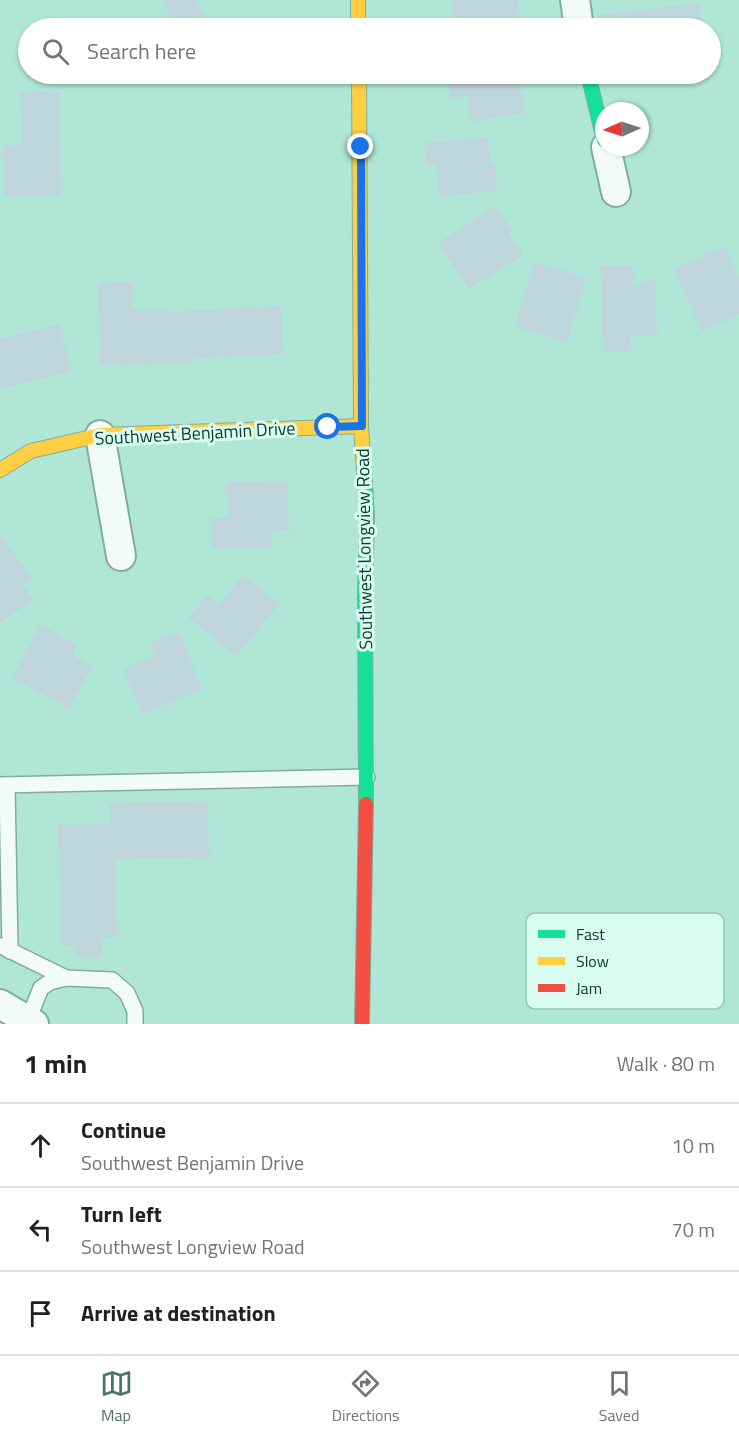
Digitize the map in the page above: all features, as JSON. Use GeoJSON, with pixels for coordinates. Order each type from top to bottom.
{"type":"FeatureCollection","features":[{"type":"Feature","properties":{"kind":"street"},"geometry":{"type":"LineString","coordinates":[[358,0],[358,18]]}},
{"type":"Feature","properties":{"kind":"street"},"geometry":{"type":"LineString","coordinates":[[575,0],[578,18]]}},
{"type":"Feature","properties":{"kind":"street","name":"Southwest Longview Road"},"geometry":{"type":"LineString","coordinates":[[359,84],[362,426],[367,517],[365,597],[367,777],[362,1024]]}},
{"type":"Feature","properties":{"kind":"street"},"geometry":{"type":"LineString","coordinates":[[590,84],[595,103]]}},
{"type":"Feature","properties":{"kind":"street"},"geometry":{"type":"LineString","coordinates":[[608,156],[616,192]]}},
{"type":"Feature","properties":{"kind":"street","name":"Southwest Benjamin Drive"},"geometry":{"type":"LineString","coordinates":[[0,470],[31,451],[100,435],[362,426]]}},
{"type":"Feature","properties":{"kind":"street"},"geometry":{"type":"LineString","coordinates":[[100,435],[121,556]]}},
{"type":"Feature","properties":{"kind":"street"},"geometry":{"type":"LineString","coordinates":[[0,1004],[31,1022]]}},
{"type":"Feature","properties":{"kind":"lane"},"geometry":{"type":"LineString","coordinates":[[66,978],[5,948],[3,785],[367,777]]}},
{"type":"Feature","properties":{"kind":"lane"},"geometry":{"type":"LineString","coordinates":[[31,1022],[41,988],[50,982],[66,978],[112,980],[127,993],[135,1011],[135,1024]]}},
{"type":"Feature","properties":{"kind":"path"},"geometry":{"type":"LineString","coordinates":[[391,18],[392,0]]}},
{"type":"Feature","properties":{"kind":"building"},"geometry":{"type":"Polygon","coordinates":[[[163,0],[197,0],[204,16],[199,18],[171,18],[163,0]]]}},
{"type":"Feature","properties":{"kind":"building"},"geometry":{"type":"Polygon","coordinates":[[[451,0],[517,0],[520,18],[454,18],[451,0]]]}},
{"type":"Feature","properties":{"kind":"building"},"geometry":{"type":"Polygon","coordinates":[[[699,3],[701,18],[598,18],[598,15],[699,3]]]}},
{"type":"Feature","properties":{"kind":"building"},"geometry":{"type":"Polygon","coordinates":[[[449,84],[520,84],[525,112],[472,122],[467,96],[451,99],[449,84]]]}},
{"type":"Feature","properties":{"kind":"building"},"geometry":{"type":"Polygon","coordinates":[[[21,92],[59,92],[61,195],[4,196],[3,145],[22,145],[21,92]]]}},
{"type":"Feature","properties":{"kind":"building"},"geometry":{"type":"Polygon","coordinates":[[[488,138],[490,163],[495,162],[497,191],[439,196],[436,164],[426,165],[425,143],[488,138]]]}},
{"type":"Feature","properties":{"kind":"building"},"geometry":{"type":"Polygon","coordinates":[[[496,206],[512,231],[509,233],[523,255],[469,289],[438,243],[496,206]]]}},
{"type":"Feature","properties":{"kind":"building"},"geometry":{"type":"Polygon","coordinates":[[[725,247],[739,278],[739,314],[702,331],[674,269],[725,247]]]}},
{"type":"Feature","properties":{"kind":"building"},"geometry":{"type":"Polygon","coordinates":[[[534,262],[586,277],[567,342],[515,326],[534,262]]]}},
{"type":"Feature","properties":{"kind":"building"},"geometry":{"type":"Polygon","coordinates":[[[601,266],[633,266],[633,288],[655,278],[657,336],[630,336],[631,352],[603,352],[601,266]]]}},
{"type":"Feature","properties":{"kind":"building"},"geometry":{"type":"Polygon","coordinates":[[[132,282],[132,309],[169,309],[169,312],[281,306],[283,354],[194,358],[194,363],[100,365],[98,283],[132,282]]]}},
{"type":"Feature","properties":{"kind":"building"},"geometry":{"type":"Polygon","coordinates":[[[59,324],[71,371],[0,389],[0,339],[59,324]]]}},
{"type":"Feature","properties":{"kind":"building"},"geometry":{"type":"Polygon","coordinates":[[[287,481],[289,530],[271,531],[272,547],[211,548],[211,518],[228,517],[227,482],[287,481]]]}},
{"type":"Feature","properties":{"kind":"building"},"geometry":{"type":"Polygon","coordinates":[[[0,535],[32,578],[23,585],[33,599],[0,623],[0,535]]]}},
{"type":"Feature","properties":{"kind":"building"},"geometry":{"type":"Polygon","coordinates":[[[243,575],[279,604],[236,656],[189,618],[207,595],[219,605],[243,575]]]}},
{"type":"Feature","properties":{"kind":"building"},"geometry":{"type":"Polygon","coordinates":[[[41,625],[77,645],[72,655],[92,666],[69,708],[12,678],[41,625]]]}},
{"type":"Feature","properties":{"kind":"building"},"geometry":{"type":"Polygon","coordinates":[[[179,632],[202,689],[142,714],[123,669],[155,656],[150,644],[179,632]]]}},
{"type":"Feature","properties":{"kind":"building"},"geometry":{"type":"Polygon","coordinates":[[[208,801],[209,857],[115,859],[117,937],[101,938],[102,957],[75,957],[75,945],[61,946],[58,825],[110,824],[109,803],[208,801]]]}},
{"type":"Feature","properties":{"kind":"traffic: fast"},"geometry":{"type":"LineString","coordinates":[[590,84],[595,103]]}},
{"type":"Feature","properties":{"kind":"traffic: fast"},"geometry":{"type":"LineString","coordinates":[[365,483],[367,517],[366,804]]}},
{"type":"Feature","properties":{"kind":"traffic: slow"},"geometry":{"type":"LineString","coordinates":[[358,0],[358,18]]}},
{"type":"Feature","properties":{"kind":"traffic: slow"},"geometry":{"type":"LineString","coordinates":[[359,84],[361,426],[365,483]]}},
{"type":"Feature","properties":{"kind":"traffic: slow"},"geometry":{"type":"LineString","coordinates":[[0,470],[31,451],[100,435],[361,426]]}},
{"type":"Feature","properties":{"kind":"traffic: jam"},"geometry":{"type":"LineString","coordinates":[[362,1024],[366,804]]}},
{"type":"Feature","properties":{"kind":"route"},"geometry":{"type":"LineString","coordinates":[[328,427],[362,426],[361,147]]}}]}
